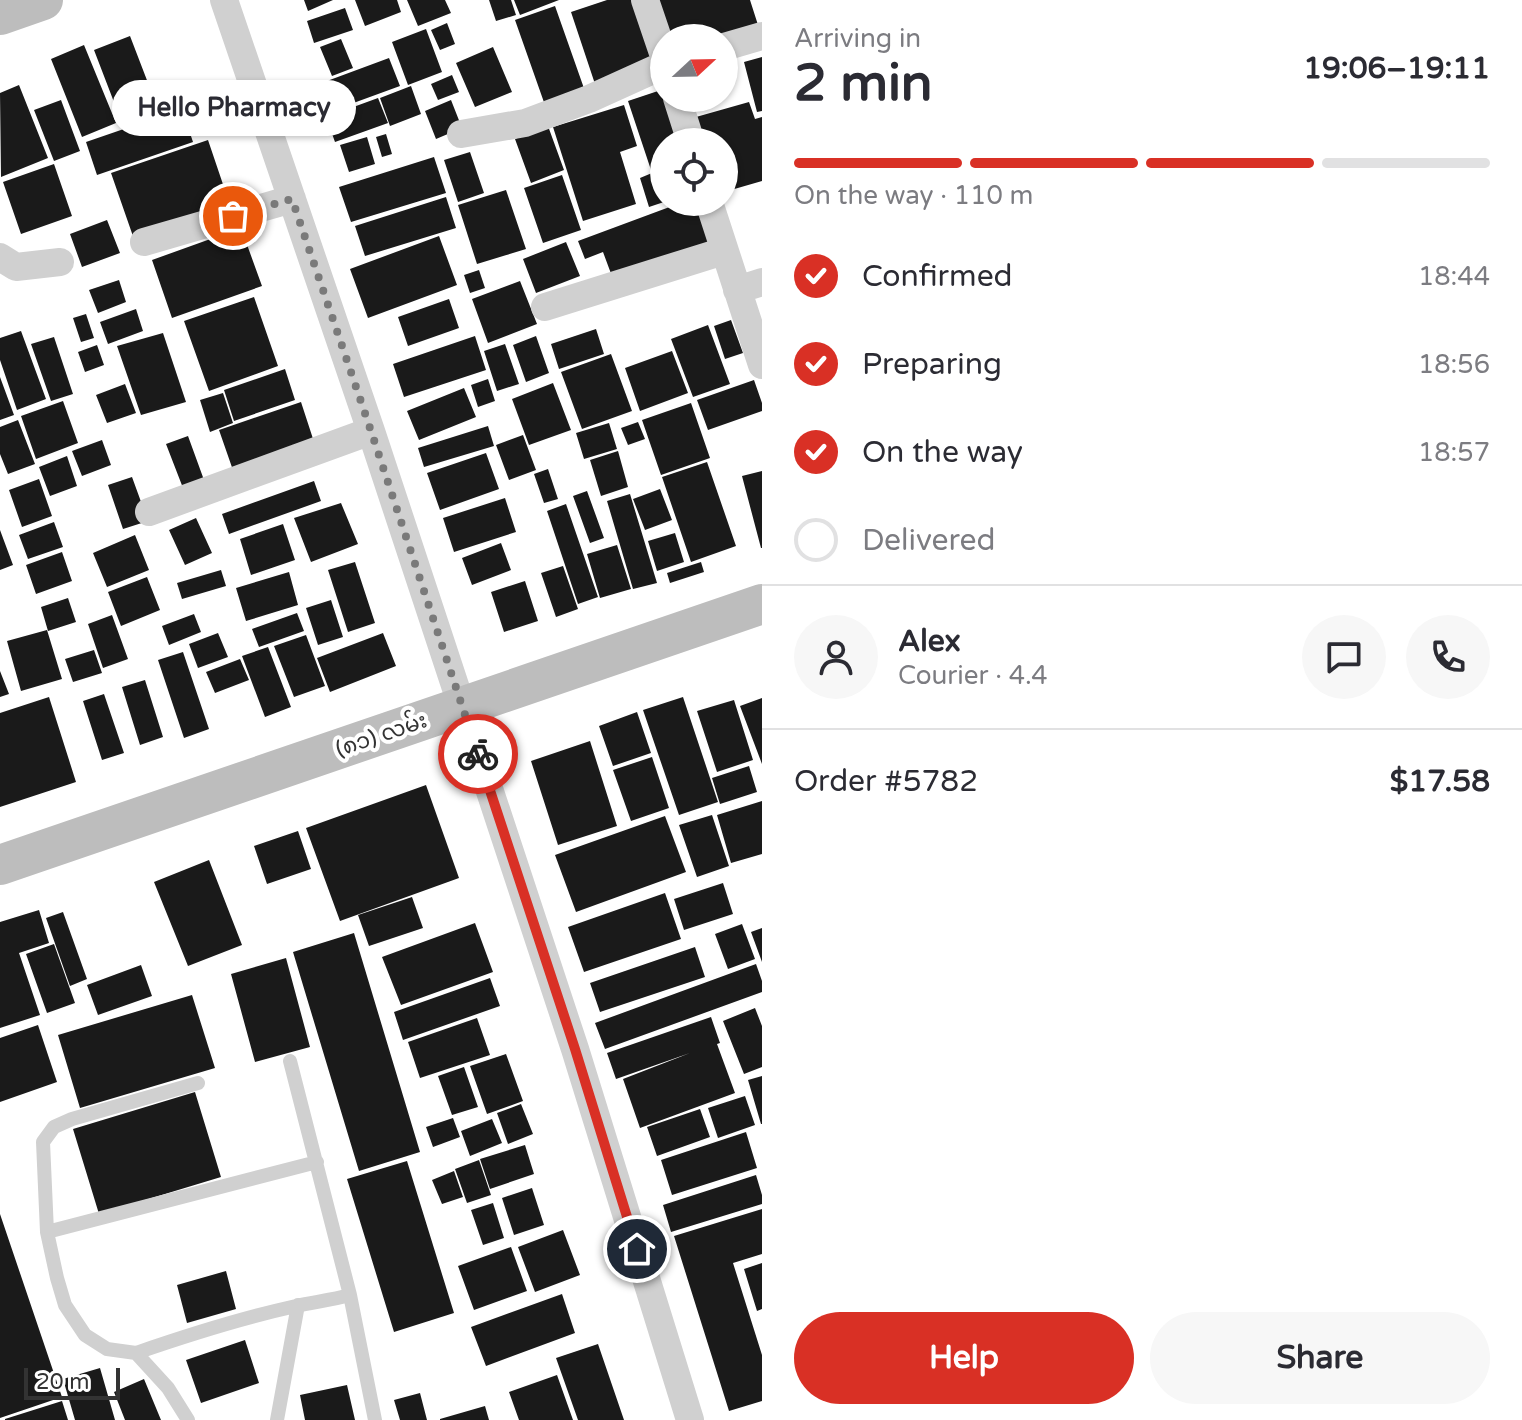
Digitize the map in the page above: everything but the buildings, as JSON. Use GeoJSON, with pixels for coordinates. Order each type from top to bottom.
{"type":"FeatureCollection","features":[{"type":"Feature","properties":{"kind":"street"},"geometry":{"type":"LineString","coordinates":[[0,15],[43,0]]}},
{"type":"Feature","properties":{"kind":"street"},"geometry":{"type":"LineString","coordinates":[[224,0],[371,431],[575,1049],[690,1420]]}},
{"type":"Feature","properties":{"kind":"street"},"geometry":{"type":"LineString","coordinates":[[645,0],[653,24]]}},
{"type":"Feature","properties":{"kind":"street"},"geometry":{"type":"LineString","coordinates":[[738,43],[762,36]]}},
{"type":"Feature","properties":{"kind":"street"},"geometry":{"type":"LineString","coordinates":[[461,134],[525,123],[650,71]]}},
{"type":"Feature","properties":{"kind":"street"},"geometry":{"type":"LineString","coordinates":[[144,242],[292,199]]}},
{"type":"Feature","properties":{"kind":"street"},"geometry":{"type":"LineString","coordinates":[[713,216],[724,251],[750,286],[762,365]]}},
{"type":"Feature","properties":{"kind":"street"},"geometry":{"type":"LineString","coordinates":[[545,307],[724,251]]}},
{"type":"Feature","properties":{"kind":"street"},"geometry":{"type":"LineString","coordinates":[[0,257],[16,267],[60,262]]}},
{"type":"Feature","properties":{"kind":"street"},"geometry":{"type":"LineString","coordinates":[[149,512],[371,431]]}},
{"type":"Feature","properties":{"kind":"street","name":"(၈၁) လမ်း"},"geometry":{"type":"LineString","coordinates":[[0,865],[762,604]]}},
{"type":"Feature","properties":{"kind":"lane"},"geometry":{"type":"LineString","coordinates":[[290,1061],[350,1295],[375,1420]]}},
{"type":"Feature","properties":{"kind":"lane"},"geometry":{"type":"LineString","coordinates":[[198,1083],[72,1119],[54,1127],[43,1142],[47,1232],[65,1305],[85,1335],[107,1349],[136,1353],[298,1305],[350,1295]]}},
{"type":"Feature","properties":{"kind":"lane"},"geometry":{"type":"LineString","coordinates":[[47,1232],[317,1162]]}},
{"type":"Feature","properties":{"kind":"lane"},"geometry":{"type":"LineString","coordinates":[[277,1420],[298,1305]]}},
{"type":"Feature","properties":{"kind":"lane"},"geometry":{"type":"LineString","coordinates":[[136,1353],[168,1388],[188,1420]]}},
{"type":"Feature","properties":{"kind":"way so far"},"geometry":{"type":"LineString","coordinates":[[233,216],[292,199],[478,754]]}},
{"type":"Feature","properties":{"kind":"place","name":"Hello Pharmacy"},"geometry":{"type":"Point","coordinates":[233,216]}},
{"type":"Feature","properties":{"kind":"route"},"geometry":{"type":"LineString","coordinates":[[478,754],[637,1249]]}}]}
